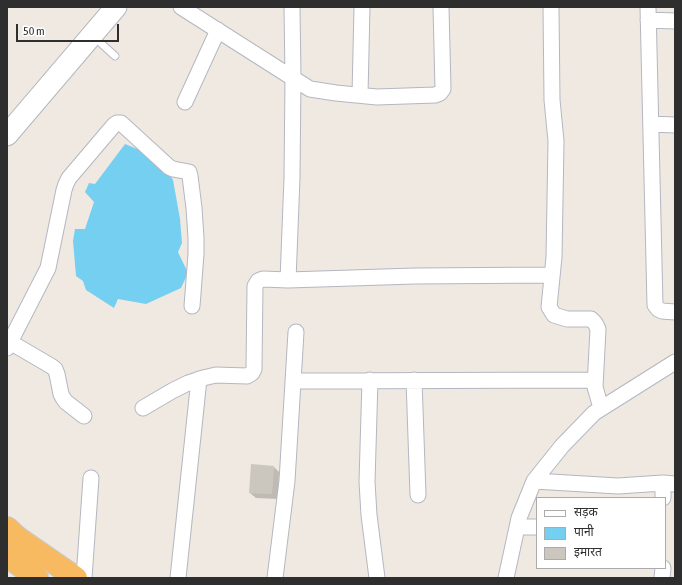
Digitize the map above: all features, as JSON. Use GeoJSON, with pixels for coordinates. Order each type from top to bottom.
{"type":"FeatureCollection","features":[{"type":"Feature","properties":{"kind":"highway"},"geometry":{"type":"LineString","coordinates":[[7,528],[18,538],[76,578]]}},
{"type":"Feature","properties":{"kind":"highway"},"geometry":{"type":"LineString","coordinates":[[7,556],[37,578]]}},
{"type":"Feature","properties":{"kind":"main road"},"geometry":{"type":"LineString","coordinates":[[7,135],[116,7]]}},
{"type":"Feature","properties":{"kind":"street"},"geometry":{"type":"LineString","coordinates":[[181,7],[310,89],[336,93],[377,96],[435,95],[440,93],[443,89],[441,7]]}},
{"type":"Feature","properties":{"kind":"street"},"geometry":{"type":"LineString","coordinates":[[288,280],[292,178],[292,7]]}},
{"type":"Feature","properties":{"kind":"street"},"geometry":{"type":"LineString","coordinates":[[360,95],[362,7]]}},
{"type":"Feature","properties":{"kind":"street"},"geometry":{"type":"LineString","coordinates":[[551,7],[552,100],[556,141],[554,257],[549,307],[554,316],[567,319],[591,319],[595,323],[598,329],[595,387],[601,408]]}},
{"type":"Feature","properties":{"kind":"street"},"geometry":{"type":"LineString","coordinates":[[675,21],[648,14],[656,304],[658,309],[662,311],[675,312]]}},
{"type":"Feature","properties":{"kind":"street"},"geometry":{"type":"LineString","coordinates":[[184,102],[218,30]]}},
{"type":"Feature","properties":{"kind":"street"},"geometry":{"type":"LineString","coordinates":[[84,416],[63,398],[55,370],[51,366],[9,345],[48,268],[66,184],[69,178],[117,123],[121,123],[169,167],[189,172],[196,238],[192,306]]}},
{"type":"Feature","properties":{"kind":"street"},"geometry":{"type":"LineString","coordinates":[[651,124],[675,125]]}},
{"type":"Feature","properties":{"kind":"street"},"geometry":{"type":"LineString","coordinates":[[143,408],[172,391],[199,379],[216,375],[247,376],[252,373],[254,368],[256,286],[258,281],[263,279],[288,280],[415,276],[552,275]]}},
{"type":"Feature","properties":{"kind":"street"},"geometry":{"type":"LineString","coordinates":[[275,578],[287,482],[296,332]]}},
{"type":"Feature","properties":{"kind":"street"},"geometry":{"type":"LineString","coordinates":[[506,578],[519,518],[534,481],[562,446],[594,413],[675,362]]}},
{"type":"Feature","properties":{"kind":"street"},"geometry":{"type":"LineString","coordinates":[[178,578],[199,379]]}},
{"type":"Feature","properties":{"kind":"street"},"geometry":{"type":"LineString","coordinates":[[370,380],[367,482],[369,515],[377,578]]}},
{"type":"Feature","properties":{"kind":"street"},"geometry":{"type":"LineString","coordinates":[[414,380],[418,495]]}},
{"type":"Feature","properties":{"kind":"street"},"geometry":{"type":"LineString","coordinates":[[293,381],[595,380]]}},
{"type":"Feature","properties":{"kind":"street"},"geometry":{"type":"LineString","coordinates":[[84,578],[91,478]]}},
{"type":"Feature","properties":{"kind":"street"},"geometry":{"type":"LineString","coordinates":[[534,481],[667,489]]}},
{"type":"Feature","properties":{"kind":"street"},"geometry":{"type":"LineString","coordinates":[[517,527],[536,528]]}},
{"type":"Feature","properties":{"kind":"lane"},"geometry":{"type":"LineString","coordinates":[[92,35],[115,56]]}},
{"type":"Feature","properties":{"kind":"water"},"geometry":{"type":"Polygon","coordinates":[[[125,144],[159,158],[173,180],[180,219],[182,243],[178,252],[188,273],[181,288],[146,304],[118,299],[114,308],[86,290],[83,281],[76,276],[73,241],[75,229],[85,229],[94,202],[85,192],[89,183],[95,184],[125,144]]]}},
{"type":"Feature","properties":{"kind":"building"},"geometry":{"type":"Polygon","coordinates":[[[251,464],[274,466],[272,494],[249,493],[251,464]]]}}]}
